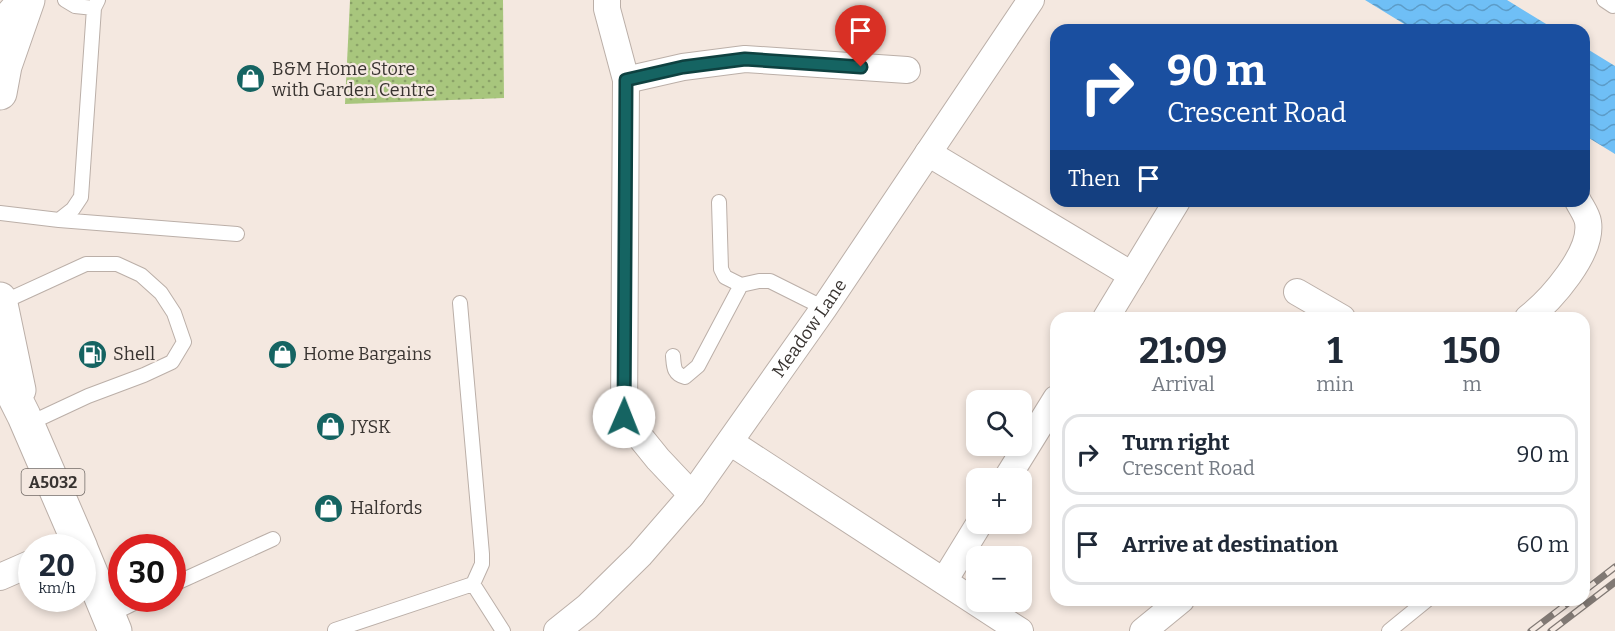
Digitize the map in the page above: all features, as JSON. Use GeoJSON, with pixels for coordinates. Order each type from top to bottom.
{"type":"FeatureCollection","features":[{"type":"Feature","properties":{"kind":"main road"},"geometry":{"type":"LineString","coordinates":[[0,93],[5,66],[28,0]]}},
{"type":"Feature","properties":{"kind":"main road","name":"A5032"},"geometry":{"type":"LineString","coordinates":[[0,301],[26,420]]}},
{"type":"Feature","properties":{"kind":"main road","name":"A5032"},"geometry":{"type":"LineString","coordinates":[[0,368],[26,420],[72,534]]}},
{"type":"Feature","properties":{"kind":"main road","name":"A5032"},"geometry":{"type":"LineString","coordinates":[[96,587],[113,623]]}},
{"type":"Feature","properties":{"kind":"street"},"geometry":{"type":"LineString","coordinates":[[0,23],[21,0]]}},
{"type":"Feature","properties":{"kind":"street"},"geometry":{"type":"LineString","coordinates":[[607,0],[607,9],[626,80],[624,417],[658,459],[692,495]]}},
{"type":"Feature","properties":{"kind":"street","name":"Meadow Lane"},"geometry":{"type":"LineString","coordinates":[[557,631],[587,607],[640,555],[692,495],[824,308],[1031,0]]}},
{"type":"Feature","properties":{"kind":"street"},"geometry":{"type":"LineString","coordinates":[[626,80],[683,67],[745,59],[907,70]]}},
{"type":"Feature","properties":{"kind":"street"},"geometry":{"type":"LineString","coordinates":[[928,153],[1132,276]]}},
{"type":"Feature","properties":{"kind":"street"},"geometry":{"type":"LineString","coordinates":[[1110,312],[1173,207]]}},
{"type":"Feature","properties":{"kind":"street"},"geometry":{"type":"LineString","coordinates":[[1534,312],[1554,293],[1581,252],[1587,236],[1588,222],[1581,207]]}},
{"type":"Feature","properties":{"kind":"street"},"geometry":{"type":"LineString","coordinates":[[1297,292],[1332,312]]}},
{"type":"Feature","properties":{"kind":"street"},"geometry":{"type":"LineString","coordinates":[[1013,468],[1050,409]]}},
{"type":"Feature","properties":{"kind":"street"},"geometry":{"type":"LineString","coordinates":[[730,442],[1020,631]]}},
{"type":"Feature","properties":{"kind":"street"},"geometry":{"type":"LineString","coordinates":[[944,581],[973,534]]}},
{"type":"Feature","properties":{"kind":"street"},"geometry":{"type":"LineString","coordinates":[[0,577],[18,569]]}},
{"type":"Feature","properties":{"kind":"street"},"geometry":{"type":"LineString","coordinates":[[1143,631],[1174,606]]}},
{"type":"Feature","properties":{"kind":"lane"},"geometry":{"type":"LineString","coordinates":[[59,220],[73,209],[81,197],[96,4],[75,6],[65,0]]}},
{"type":"Feature","properties":{"kind":"lane"},"geometry":{"type":"LineString","coordinates":[[1604,0],[1613,6],[1615,3]]}},
{"type":"Feature","properties":{"kind":"lane"},"geometry":{"type":"LineString","coordinates":[[719,202],[721,269],[724,277],[741,285],[770,281],[824,308]]}},
{"type":"Feature","properties":{"kind":"lane"},"geometry":{"type":"LineString","coordinates":[[0,213],[237,234]]}},
{"type":"Feature","properties":{"kind":"lane"},"geometry":{"type":"LineString","coordinates":[[0,301],[86,264],[117,264],[141,275],[160,293],[174,314],[184,342],[172,362],[26,420]]}},
{"type":"Feature","properties":{"kind":"lane"},"geometry":{"type":"LineString","coordinates":[[673,356],[674,370],[678,375],[685,376],[698,366],[741,285]]}},
{"type":"Feature","properties":{"kind":"lane"},"geometry":{"type":"LineString","coordinates":[[334,630],[473,584],[482,564],[460,303]]}},
{"type":"Feature","properties":{"kind":"lane"},"geometry":{"type":"LineString","coordinates":[[186,579],[273,539]]}},
{"type":"Feature","properties":{"kind":"lane"},"geometry":{"type":"LineString","coordinates":[[473,584],[503,631]]}},
{"type":"Feature","properties":{"kind":"lane"},"geometry":{"type":"LineString","coordinates":[[1389,631],[1419,606]]}},
{"type":"Feature","properties":{"kind":"lane"},"geometry":{"type":"LineString","coordinates":[[113,623],[127,612]]}},
{"type":"Feature","properties":{"kind":"green space"},"geometry":{"type":"Polygon","coordinates":[[[350,0],[503,0],[504,98],[345,104],[350,0]]]}},
{"type":"Feature","properties":{"kind":"water"},"geometry":{"type":"Polygon","coordinates":[[[1365,0],[1507,0],[1546,24],[1404,24],[1365,0]]]}},
{"type":"Feature","properties":{"kind":"water"},"geometry":{"type":"Polygon","coordinates":[[[1590,51],[1615,66],[1615,154],[1590,139],[1590,51]]]}},
{"type":"Feature","properties":{"kind":"railway"},"geometry":{"type":"LineString","coordinates":[[1590,586],[1615,567]]}},
{"type":"Feature","properties":{"kind":"railway"},"geometry":{"type":"LineString","coordinates":[[1590,601],[1615,582]]}},
{"type":"Feature","properties":{"kind":"railway"},"geometry":{"type":"LineString","coordinates":[[1531,631],[1564,606]]}},
{"type":"Feature","properties":{"kind":"railway"},"geometry":{"type":"LineString","coordinates":[[1551,631],[1584,606]]}},
{"type":"Feature","properties":{"kind":"place","name":"B&M Home Store with Garden Centre"},"geometry":{"type":"Point","coordinates":[251,79]}},
{"type":"Feature","properties":{"kind":"place","name":"Shell"},"geometry":{"type":"Point","coordinates":[92,354]}},
{"type":"Feature","properties":{"kind":"place","name":"Home Bargains"},"geometry":{"type":"Point","coordinates":[282,354]}},
{"type":"Feature","properties":{"kind":"place","name":"JYSK"},"geometry":{"type":"Point","coordinates":[330,427]}},
{"type":"Feature","properties":{"kind":"place","name":"Halfords"},"geometry":{"type":"Point","coordinates":[329,508]}},
{"type":"Feature","properties":{"kind":"route"},"geometry":{"type":"LineString","coordinates":[[624,417],[626,80],[683,67],[745,59],[861,67]]}}]}
